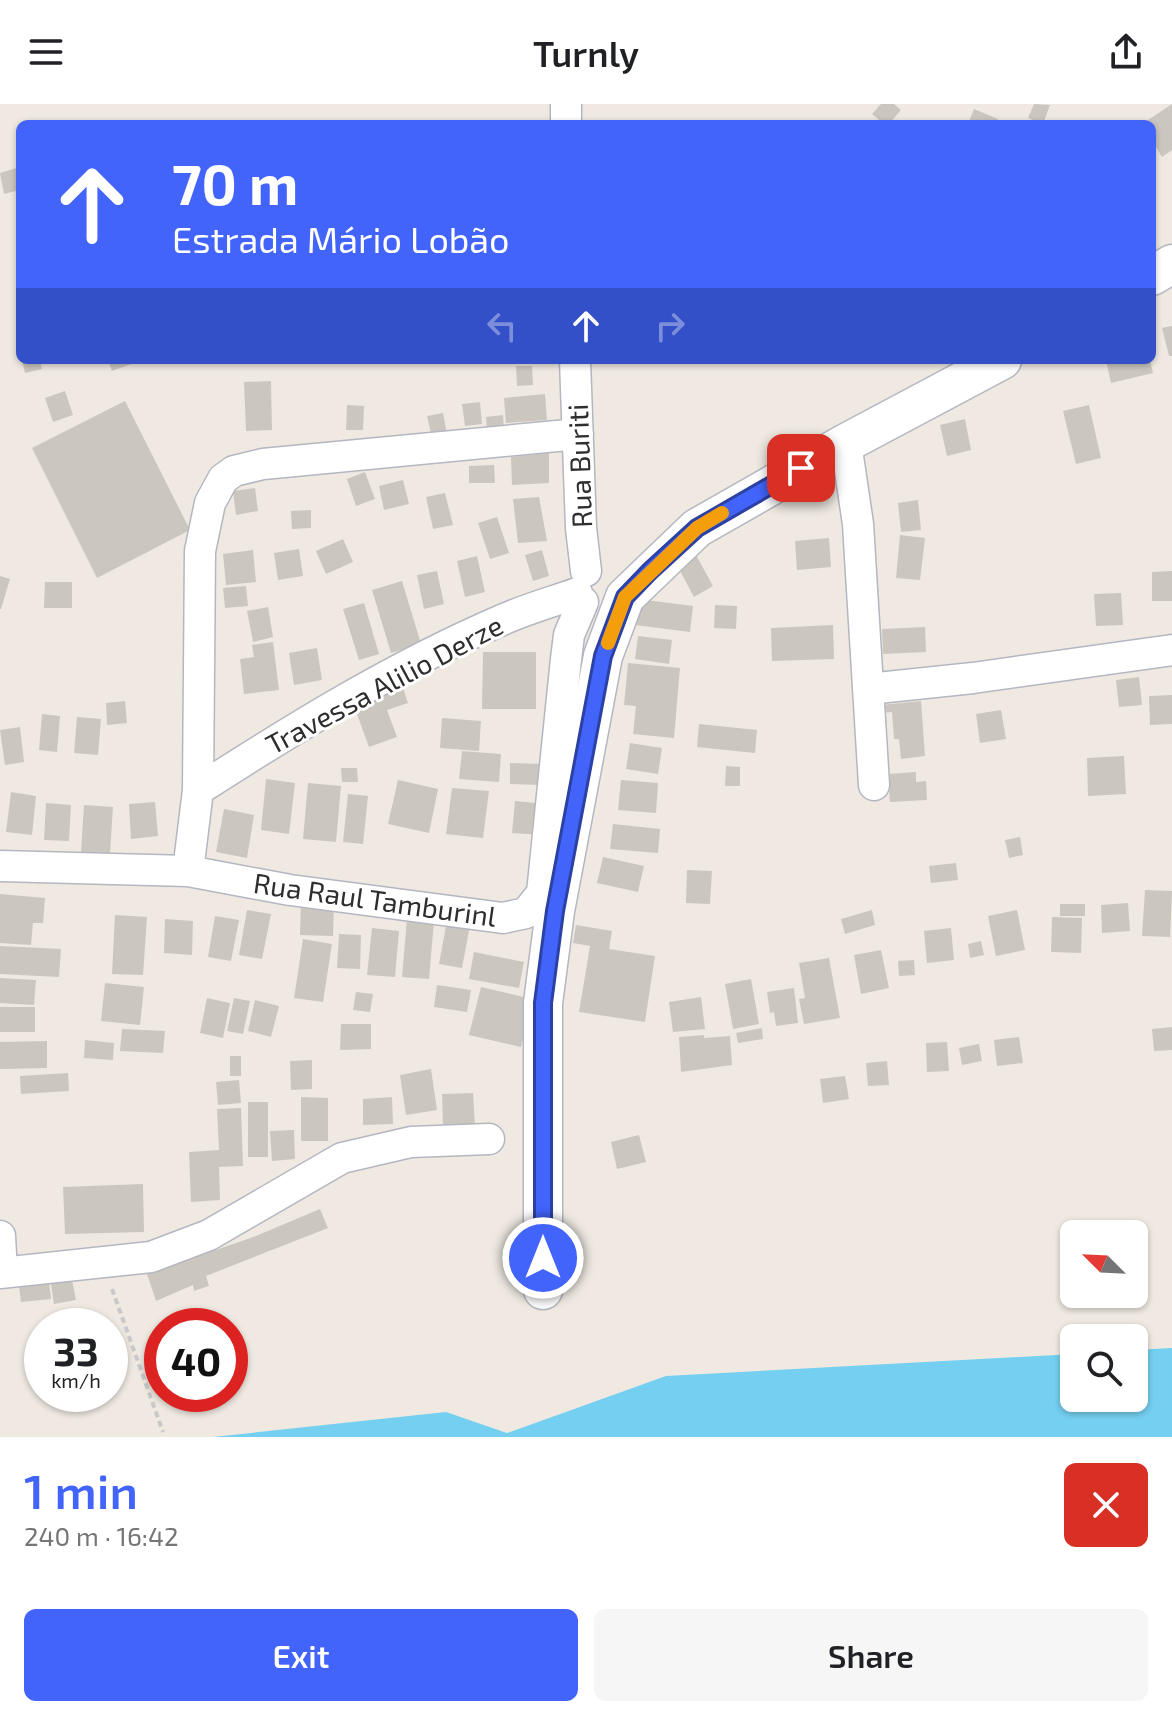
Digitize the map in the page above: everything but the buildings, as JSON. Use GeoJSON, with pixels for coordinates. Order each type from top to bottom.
{"type":"FeatureCollection","features":[{"type":"Feature","properties":{"kind":"street","name":"Rua Buriti"},"geometry":{"type":"LineString","coordinates":[[575,364],[581,528],[596,591]]}},
{"type":"Feature","properties":{"kind":"street"},"geometry":{"type":"LineString","coordinates":[[543,1290],[543,1003],[555,911],[603,656],[596,591],[697,528],[846,443],[994,364]]}},
{"type":"Feature","properties":{"kind":"street"},"geometry":{"type":"LineString","coordinates":[[188,871],[198,790],[200,551],[210,503],[223,479],[234,471],[263,464],[578,434]]}},
{"type":"Feature","properties":{"kind":"street"},"geometry":{"type":"LineString","coordinates":[[846,443],[858,524],[874,785]]}},
{"type":"Feature","properties":{"kind":"street","name":"Travessa Alilio Derze"},"geometry":{"type":"LineString","coordinates":[[198,790],[291,730],[468,635],[506,618],[596,591]]}},
{"type":"Feature","properties":{"kind":"street","name":"Rua Raul Tamburinl"},"geometry":{"type":"LineString","coordinates":[[0,866],[188,871],[290,890],[503,918],[526,913],[542,893],[569,635],[596,591]]}},
{"type":"Feature","properties":{"kind":"street"},"geometry":{"type":"LineString","coordinates":[[868,689],[973,678],[1172,650]]}},
{"type":"Feature","properties":{"kind":"street"},"geometry":{"type":"LineString","coordinates":[[0,1236],[1,1273],[151,1257],[209,1235],[342,1158],[411,1142],[489,1139]]}},
{"type":"Feature","properties":{"kind":"path"},"geometry":{"type":"LineString","coordinates":[[105,1263],[163,1432]]}},
{"type":"Feature","properties":{"kind":"water"},"geometry":{"type":"Polygon","coordinates":[[[1172,1348],[1172,1437],[213,1437],[446,1412],[507,1433],[666,1376],[1060,1355],[1060,1412],[1148,1412],[1148,1349],[1172,1348]]]}},
{"type":"Feature","properties":{"kind":"slow traffic"},"geometry":{"type":"LineString","coordinates":[[608,643],[625,597],[697,528],[722,513]]}},
{"type":"Feature","properties":{"kind":"route"},"geometry":{"type":"LineString","coordinates":[[543,1258],[543,1003],[555,911],[603,656],[625,597],[650,571],[697,528],[801,468]]}}]}
